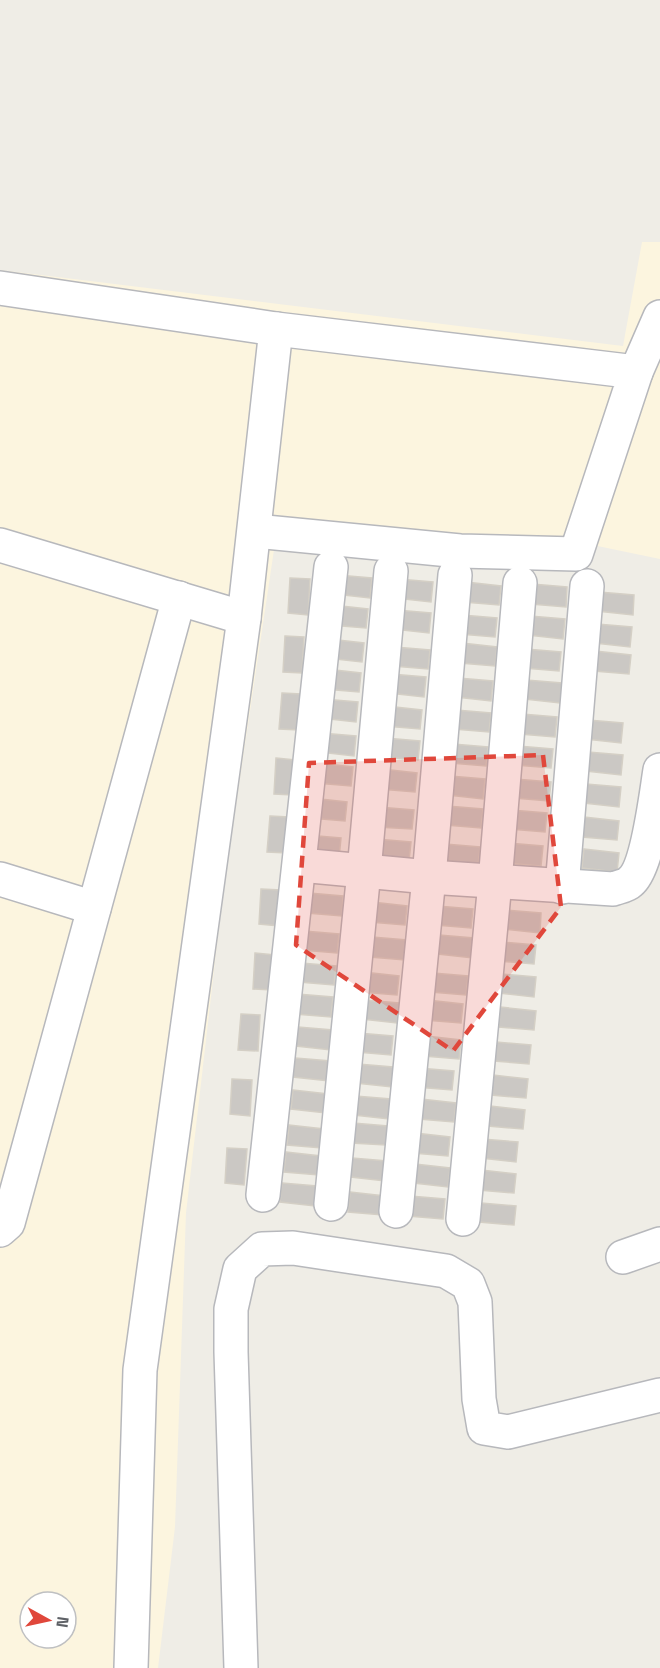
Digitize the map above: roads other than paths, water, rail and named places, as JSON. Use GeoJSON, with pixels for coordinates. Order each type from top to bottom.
{"type":"FeatureCollection","features":[{"type":"Feature","properties":{"kind":"street"},"geometry":{"type":"LineString","coordinates":[[0,288],[276,329],[636,372]]}},
{"type":"Feature","properties":{"kind":"street"},"geometry":{"type":"LineString","coordinates":[[255,531],[460,551],[576,554],[636,372],[660,317]]}},
{"type":"Feature","properties":{"kind":"street"},"geometry":{"type":"LineString","coordinates":[[131,1668],[140,1370],[244,618],[276,329]]}},
{"type":"Feature","properties":{"kind":"street"},"geometry":{"type":"LineString","coordinates":[[0,544],[244,618]]}},
{"type":"Feature","properties":{"kind":"street"},"geometry":{"type":"LineString","coordinates":[[263,1195],[331,567]]}},
{"type":"Feature","properties":{"kind":"street"},"geometry":{"type":"LineString","coordinates":[[331,1204],[391,571]]}},
{"type":"Feature","properties":{"kind":"street"},"geometry":{"type":"LineString","coordinates":[[396,1211],[429,877],[455,575]]}},
{"type":"Feature","properties":{"kind":"street"},"geometry":{"type":"LineString","coordinates":[[463,1219],[520,583]]}},
{"type":"Feature","properties":{"kind":"street"},"geometry":{"type":"LineString","coordinates":[[562,887],[587,586]]}},
{"type":"Feature","properties":{"kind":"street"},"geometry":{"type":"LineString","coordinates":[[0,1230],[8,1223],[179,598]]}},
{"type":"Feature","properties":{"kind":"street"},"geometry":{"type":"LineString","coordinates":[[300,865],[429,877],[613,889],[629,884],[638,874],[644,860],[660,770]]}},
{"type":"Feature","properties":{"kind":"street"},"geometry":{"type":"LineString","coordinates":[[0,879],[94,908]]}},
{"type":"Feature","properties":{"kind":"street"},"geometry":{"type":"LineString","coordinates":[[623,1257],[660,1244]]}},
{"type":"Feature","properties":{"kind":"street"},"geometry":{"type":"LineString","coordinates":[[241,1668],[231,1309],[240,1269],[262,1249],[293,1248],[446,1271],[468,1284],[475,1302],[479,1399],[484,1428],[508,1432],[660,1395]]}}]}
